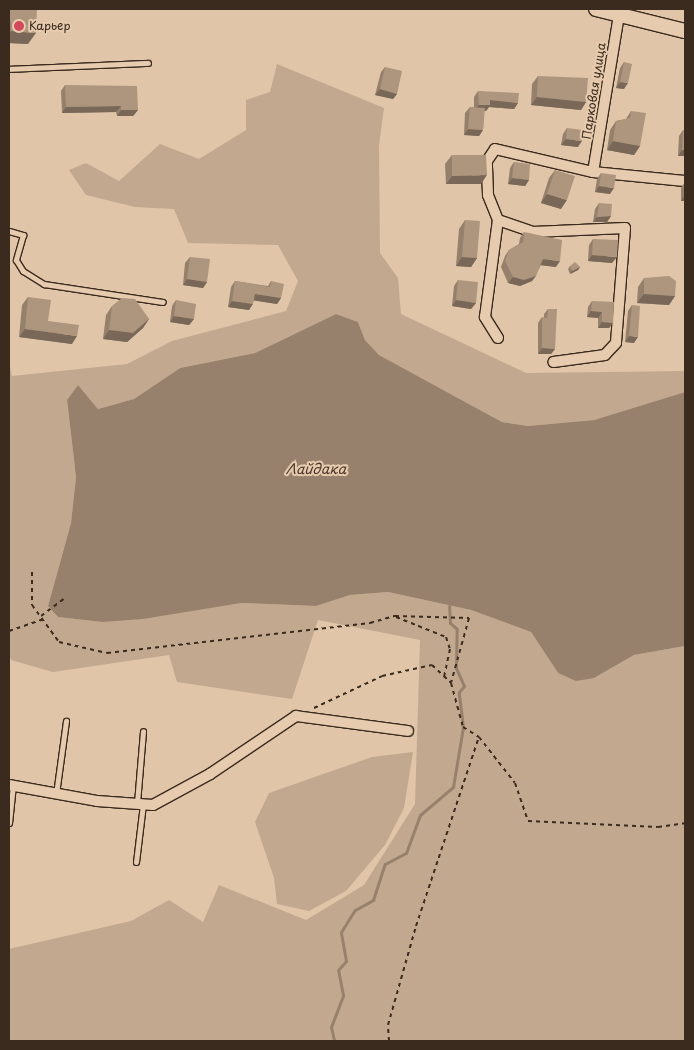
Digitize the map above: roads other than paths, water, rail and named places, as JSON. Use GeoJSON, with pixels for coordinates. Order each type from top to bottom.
{"type":"FeatureCollection","features":[{"type":"Feature","properties":{"kind":"main road"},"geometry":{"type":"LineString","coordinates":[[596,9],[685,31]]}},
{"type":"Feature","properties":{"kind":"street","name":"Парковая улица"},"geometry":{"type":"LineString","coordinates":[[594,172],[619,15]]}},
{"type":"Feature","properties":{"kind":"street"},"geometry":{"type":"LineString","coordinates":[[498,338],[485,317],[498,220],[488,195],[488,161],[495,149],[594,172],[685,181]]}},
{"type":"Feature","properties":{"kind":"street"},"geometry":{"type":"LineString","coordinates":[[498,220],[533,232],[625,228],[616,342],[605,355],[553,362]]}},
{"type":"Feature","properties":{"kind":"street"},"geometry":{"type":"LineString","coordinates":[[11,786],[56,795],[154,805],[210,774],[296,716],[408,731]]}},
{"type":"Feature","properties":{"kind":"lane"},"geometry":{"type":"LineString","coordinates":[[9,69],[148,64]]}},
{"type":"Feature","properties":{"kind":"lane"},"geometry":{"type":"LineString","coordinates":[[9,231],[23,235],[16,260],[23,271],[44,284],[163,302]]}},
{"type":"Feature","properties":{"kind":"lane"},"geometry":{"type":"LineString","coordinates":[[56,795],[66,721]]}},
{"type":"Feature","properties":{"kind":"lane"},"geometry":{"type":"LineString","coordinates":[[136,862],[143,731]]}},
{"type":"Feature","properties":{"kind":"lane"},"geometry":{"type":"LineString","coordinates":[[9,822],[11,786]]}},
{"type":"Feature","properties":{"kind":"water","name":"Лайдака"},"geometry":{"type":"Polygon","coordinates":[[[336,314],[358,322],[365,340],[379,355],[502,422],[528,426],[594,420],[685,392],[685,646],[634,655],[594,678],[576,681],[558,673],[531,632],[471,610],[388,592],[350,595],[316,606],[241,603],[143,619],[102,622],[58,617],[48,606],[71,523],[76,477],[67,400],[78,385],[98,409],[134,399],[180,368],[255,353],[336,314]]]}},
{"type":"Feature","properties":{"kind":"waterway"},"geometry":{"type":"LineString","coordinates":[[334,1040],[331,1027],[343,995],[338,970],[346,961],[341,932],[355,910],[373,900],[385,864],[406,853],[420,815],[453,787],[463,727],[459,692],[464,686],[456,668],[457,629],[450,623],[449,606]]}},
{"type":"Feature","properties":{"kind":"place","name":"Карьер"},"geometry":{"type":"Point","coordinates":[19,26]}}]}
